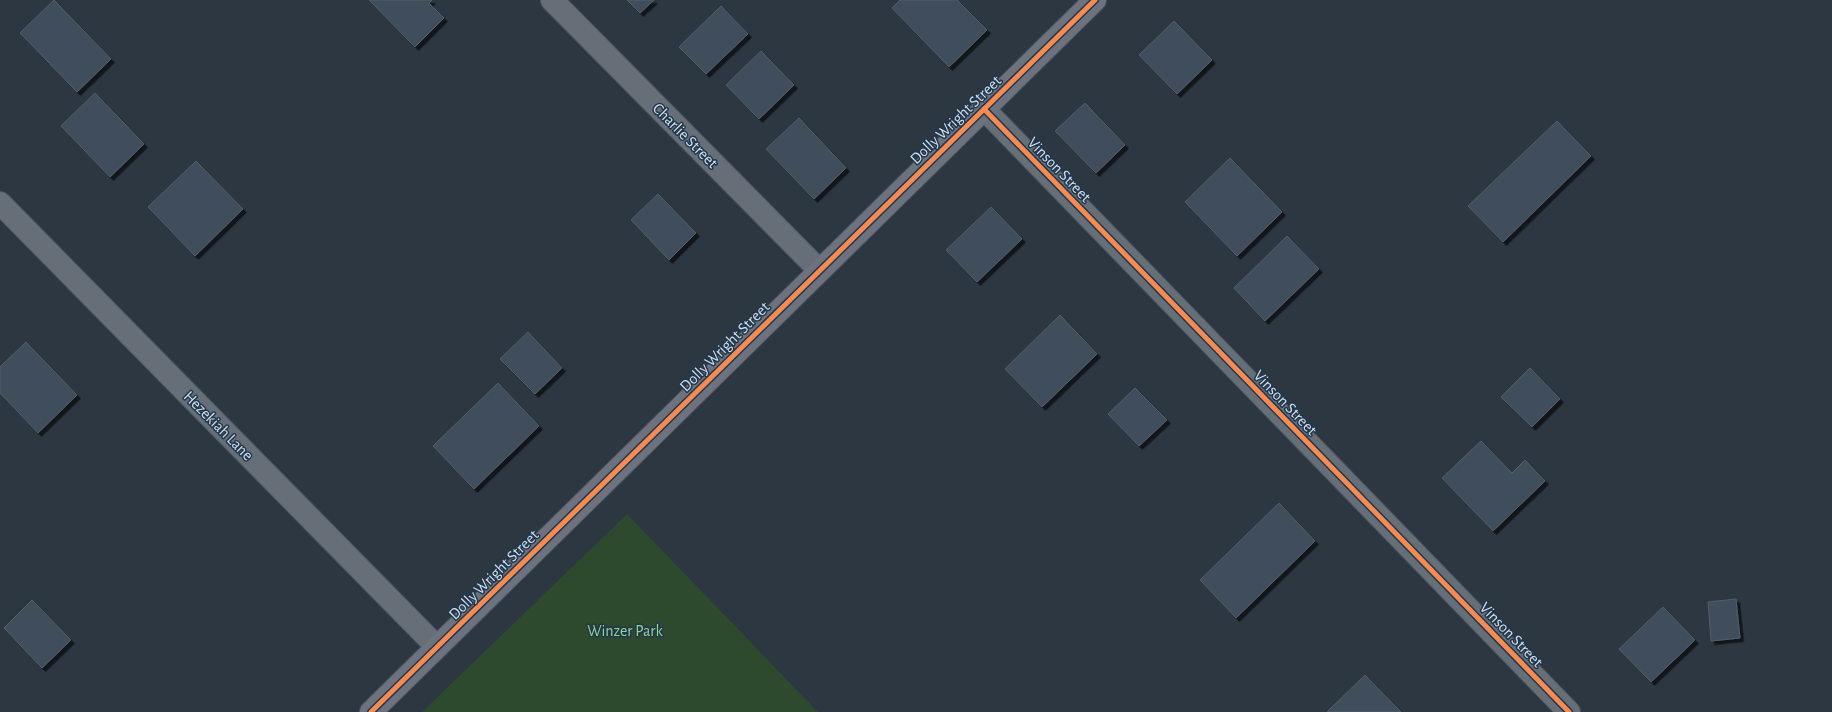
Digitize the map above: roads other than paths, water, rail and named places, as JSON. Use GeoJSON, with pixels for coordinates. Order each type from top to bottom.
{"type":"FeatureCollection","features":[{"type":"Feature","properties":{"kind":"street","name":"Charlie Street"},"geometry":{"type":"LineString","coordinates":[[552,0],[819,270]]}},
{"type":"Feature","properties":{"kind":"street","name":"Dolly Wright Street"},"geometry":{"type":"LineString","coordinates":[[371,712],[1095,0]]}},
{"type":"Feature","properties":{"kind":"street","name":"Vinson Street"},"geometry":{"type":"LineString","coordinates":[[984,109],[1570,712]]}},
{"type":"Feature","properties":{"kind":"street","name":"Hezekiah Lane"},"geometry":{"type":"LineString","coordinates":[[0,203],[437,647]]}},
{"type":"Feature","properties":{"kind":"park label","name":"Winzer Park"},"geometry":{"type":"Point","coordinates":[625,630]}}]}
